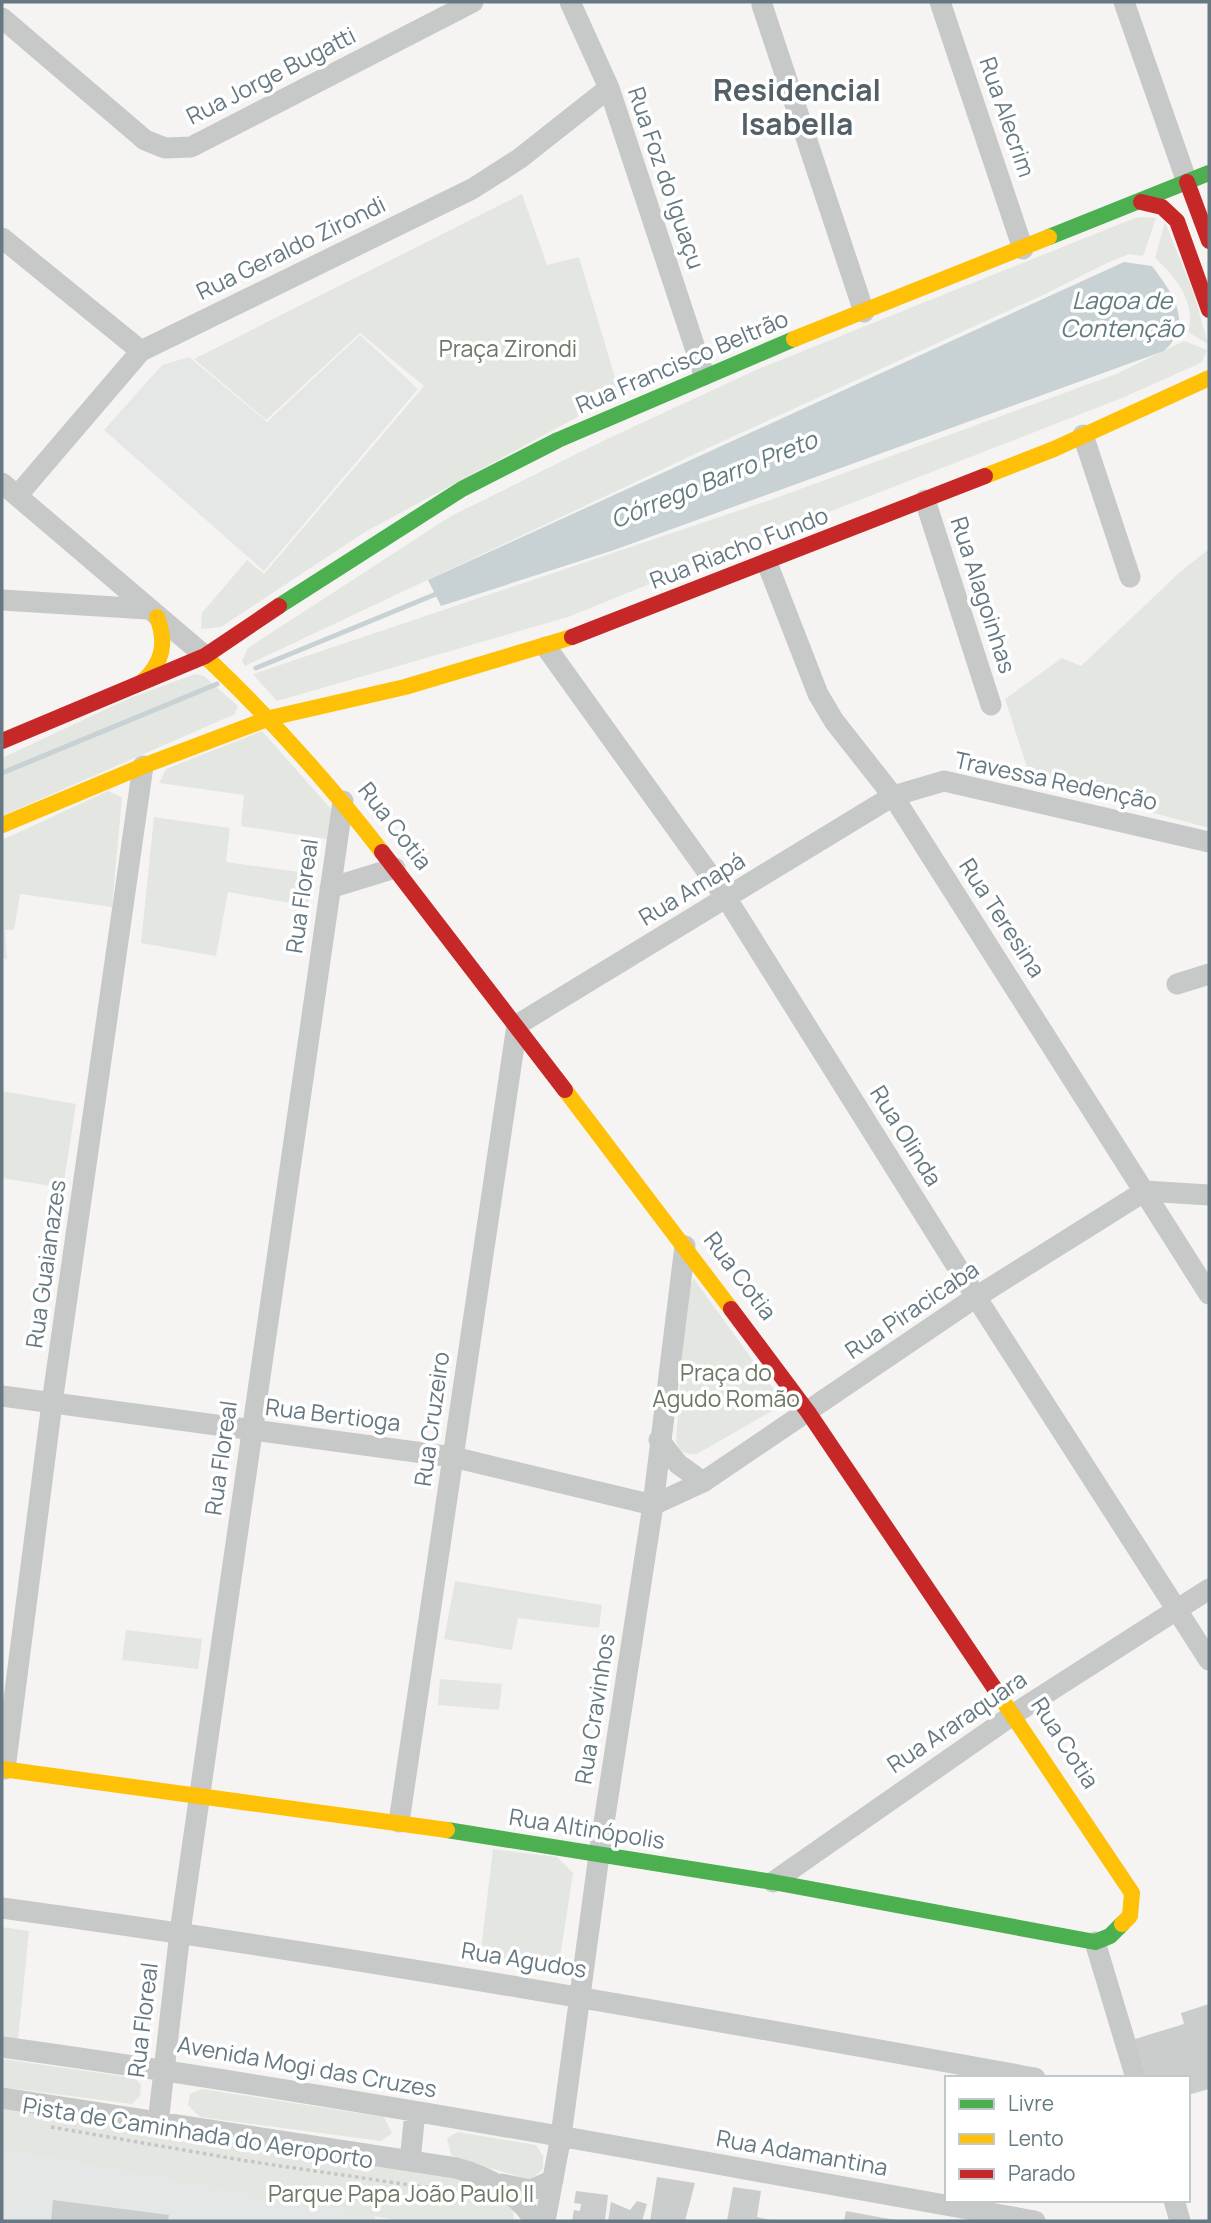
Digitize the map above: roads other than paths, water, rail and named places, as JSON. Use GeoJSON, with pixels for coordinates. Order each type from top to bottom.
{"type":"FeatureCollection","features":[{"type":"Feature","properties":{"kind":"main road","name":"Rua Francisco Beltrão"},"geometry":{"type":"LineString","coordinates":[[2,741],[205,656],[363,550],[462,489],[558,440],[704,375],[1209,173]]}},
{"type":"Feature","properties":{"kind":"main road"},"geometry":{"type":"LineString","coordinates":[[1187,182],[1209,241]]}},
{"type":"Feature","properties":{"kind":"main road"},"geometry":{"type":"LineString","coordinates":[[1141,202],[1162,207],[1177,221],[1209,310]]}},
{"type":"Feature","properties":{"kind":"main road","name":"Rua Riacho Fundo"},"geometry":{"type":"LineString","coordinates":[[2,825],[143,766],[270,718],[405,687],[546,647],[925,500],[1083,435],[1209,378]]}},
{"type":"Feature","properties":{"kind":"main road"},"geometry":{"type":"LineString","coordinates":[[142,682],[153,673],[161,660],[164,638],[152,613]]}},
{"type":"Feature","properties":{"kind":"main road","name":"Rua Cotia"},"geometry":{"type":"LineString","coordinates":[[205,656],[270,718],[343,801],[517,1025],[808,1412],[1014,1714],[1132,1893],[1130,1916],[1110,1936],[1095,1942]]}},
{"type":"Feature","properties":{"kind":"main road"},"geometry":{"type":"LineString","coordinates":[[297,749],[306,720],[314,708]]}},
{"type":"Feature","properties":{"kind":"main road","name":"Rua Altinópolis"},"geometry":{"type":"LineString","coordinates":[[3,1769],[399,1822],[773,1882],[1095,1942]]}},
{"type":"Feature","properties":{"kind":"street","name":"Rua Jorge Bugatti"},"geometry":{"type":"LineString","coordinates":[[2,18],[145,140],[165,148],[191,147],[473,2]]}},
{"type":"Feature","properties":{"kind":"street","name":"Rua Foz do Iguaçu"},"geometry":{"type":"LineString","coordinates":[[570,2],[609,88],[704,375]]}},
{"type":"Feature","properties":{"kind":"street","name":"Rua Alecrim"},"geometry":{"type":"LineString","coordinates":[[940,2],[1023,249]]}},
{"type":"Feature","properties":{"kind":"street"},"geometry":{"type":"LineString","coordinates":[[1124,2],[1187,182]]}},
{"type":"Feature","properties":{"kind":"street"},"geometry":{"type":"LineString","coordinates":[[762,5],[863,312]]}},
{"type":"Feature","properties":{"kind":"street","name":"Rua Geraldo Zirondi"},"geometry":{"type":"LineString","coordinates":[[141,351],[472,190],[520,159],[609,88]]}},
{"type":"Feature","properties":{"kind":"street"},"geometry":{"type":"LineString","coordinates":[[2,238],[141,351],[9,490],[205,656]]}},
{"type":"Feature","properties":{"kind":"street"},"geometry":{"type":"LineString","coordinates":[[1083,435],[1130,577]]}},
{"type":"Feature","properties":{"kind":"street","name":"Rua Alagoinhas"},"geometry":{"type":"LineString","coordinates":[[925,500],[991,705]]}},
{"type":"Feature","properties":{"kind":"street","name":"Rua Teresina"},"geometry":{"type":"LineString","coordinates":[[767,563],[818,694],[834,721],[893,796],[1209,1294]]}},
{"type":"Feature","properties":{"kind":"street"},"geometry":{"type":"LineString","coordinates":[[2,600],[152,613]]}},
{"type":"Feature","properties":{"kind":"street","name":"Rua Olinda"},"geometry":{"type":"LineString","coordinates":[[546,647],[727,899],[976,1297],[1209,1660]]}},
{"type":"Feature","properties":{"kind":"street","name":"Rua Guaianazes"},"geometry":{"type":"LineString","coordinates":[[3,1769],[143,766]]}},
{"type":"Feature","properties":{"kind":"street","name":"Travessa Redenção"},"geometry":{"type":"LineString","coordinates":[[893,796],[944,781],[1209,842]]}},
{"type":"Feature","properties":{"kind":"street","name":"Rua Amapá"},"geometry":{"type":"LineString","coordinates":[[517,1025],[893,796]]}},
{"type":"Feature","properties":{"kind":"street","name":"Rua Floreal"},"geometry":{"type":"LineString","coordinates":[[158,2123],[180,1932],[343,801]]}},
{"type":"Feature","properties":{"kind":"street"},"geometry":{"type":"LineString","coordinates":[[330,888],[395,869]]}},
{"type":"Feature","properties":{"kind":"street"},"geometry":{"type":"LineString","coordinates":[[1177,984],[1209,974]]}},
{"type":"Feature","properties":{"kind":"street","name":"Rua Cruzeiro"},"geometry":{"type":"LineString","coordinates":[[399,1822],[517,1025]]}},
{"type":"Feature","properties":{"kind":"street"},"geometry":{"type":"LineString","coordinates":[[1145,1191],[1209,1195]]}},
{"type":"Feature","properties":{"kind":"street","name":"Rua Piracicaba"},"geometry":{"type":"LineString","coordinates":[[653,1505],[703,1482],[976,1297],[1145,1191]]}},
{"type":"Feature","properties":{"kind":"street","name":"Rua Cravinhos"},"geometry":{"type":"LineString","coordinates":[[543,2221],[561,2136],[599,1855],[653,1505],[685,1246]]}},
{"type":"Feature","properties":{"kind":"street","name":"Rua Bertioga"},"geometry":{"type":"LineString","coordinates":[[2,1396],[251,1432],[453,1457],[653,1505]]}},
{"type":"Feature","properties":{"kind":"street"},"geometry":{"type":"LineString","coordinates":[[659,1440],[678,1464],[703,1482]]}},
{"type":"Feature","properties":{"kind":"street","name":"Rua Araraquara"},"geometry":{"type":"LineString","coordinates":[[773,1882],[1014,1714],[1209,1589]]}},
{"type":"Feature","properties":{"kind":"street","name":"Rua Agudos"},"geometry":{"type":"LineString","coordinates":[[2,1908],[180,1932],[580,1995],[1024,2076]]}},
{"type":"Feature","properties":{"kind":"street"},"geometry":{"type":"LineString","coordinates":[[1095,1942],[1135,2076]]}},
{"type":"Feature","properties":{"kind":"street","name":"Avenida Mogi das Cruzes"},"geometry":{"type":"LineString","coordinates":[[2,2047],[163,2069],[561,2136]]}},
{"type":"Feature","properties":{"kind":"street"},"geometry":{"type":"LineString","coordinates":[[2,2098],[456,2168],[495,2183],[531,2190],[553,2180]]}},
{"type":"Feature","properties":{"kind":"street"},"geometry":{"type":"LineString","coordinates":[[410,2161],[415,2112]]}},
{"type":"Feature","properties":{"kind":"street","name":"Rua Adamantina"},"geometry":{"type":"LineString","coordinates":[[561,2136],[1035,2221]]}},
{"type":"Feature","properties":{"kind":"street"},"geometry":{"type":"LineString","coordinates":[[495,2183],[543,2221]]}},
{"type":"Feature","properties":{"kind":"street"},"geometry":{"type":"LineString","coordinates":[[1175,2202],[1180,2221]]}},
{"type":"Feature","properties":{"kind":"water","name":"Lagoa de Contenção"},"geometry":{"type":"Polygon","coordinates":[[[1124,262],[1152,266],[1173,297],[1179,318],[1178,329],[1164,351],[614,550],[441,606],[428,580],[1124,262]]]}},
{"type":"Feature","properties":{"kind":"waterway","name":"Córrego Barro Preto"},"geometry":{"type":"LineString","coordinates":[[256,668],[441,592]]}},
{"type":"Feature","properties":{"kind":"waterway","name":"Córrego Barro Preto"},"geometry":{"type":"LineString","coordinates":[[2,773],[217,684]]}},
{"type":"Feature","properties":{"kind":"district","name":"Residencial Isabella"},"geometry":{"type":"Point","coordinates":[797,108]}},
{"type":"Feature","properties":{"kind":"park label","name":"Praça Zirondi"},"geometry":{"type":"Point","coordinates":[508,349]}},
{"type":"Feature","properties":{"kind":"park label","name":"Praça do Agudo Romão"},"geometry":{"type":"Point","coordinates":[726,1386]}},
{"type":"Feature","properties":{"kind":"park label","name":"Parque Papa João Paulo II"},"geometry":{"type":"Point","coordinates":[401,2194]}}]}
